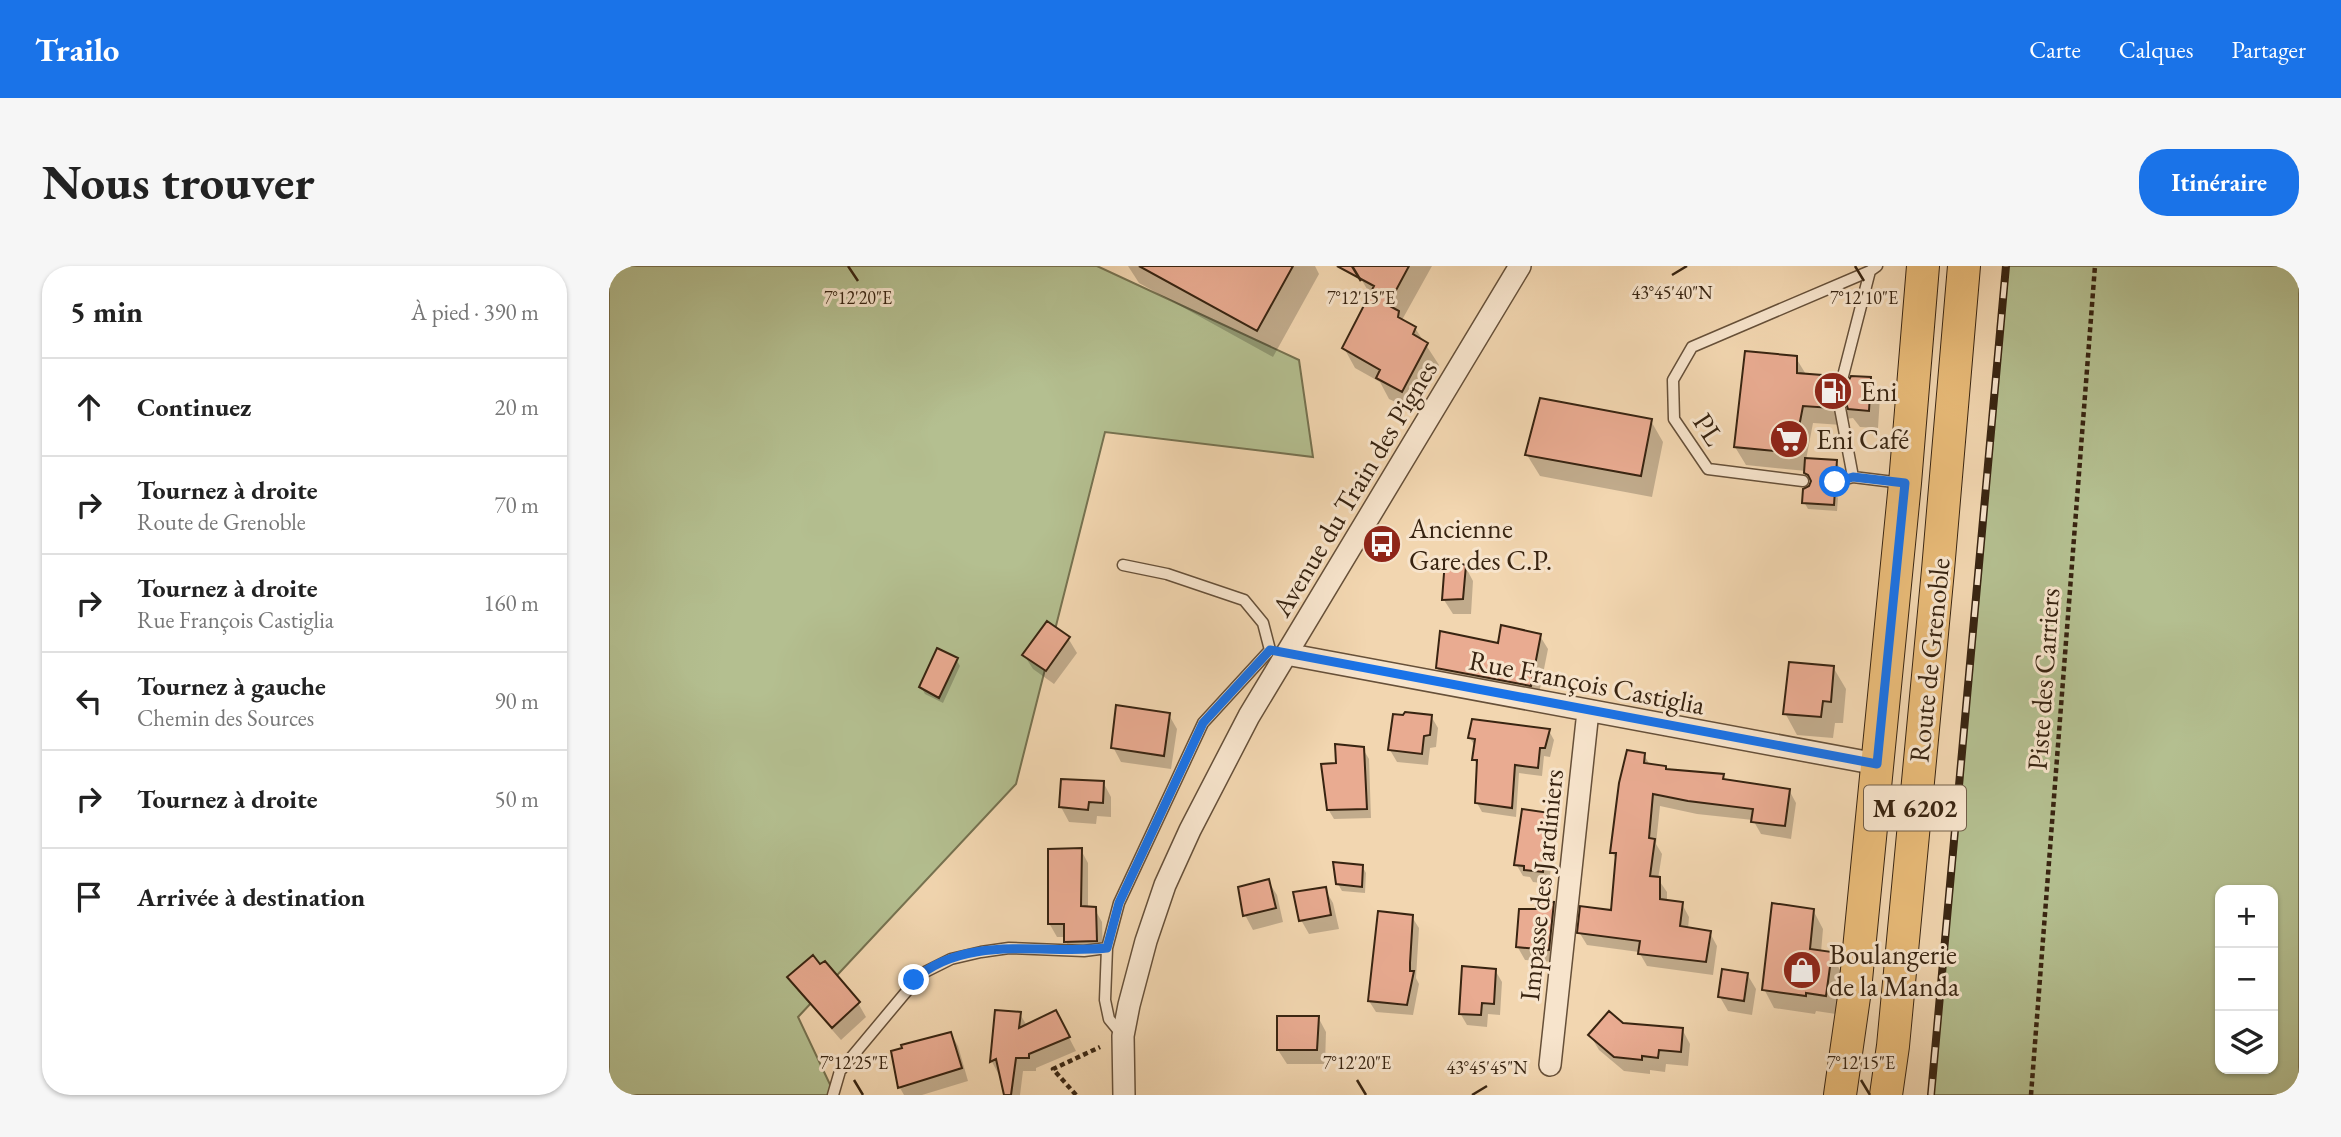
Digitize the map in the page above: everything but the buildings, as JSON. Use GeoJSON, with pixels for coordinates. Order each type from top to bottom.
{"type":"FeatureCollection","features":[{"type":"Feature","properties":{"kind":"main road","name":"Route de Grenoble"},"geometry":{"type":"LineString","coordinates":[[1840,1095],[1855,990],[1905,483],[1923,266]]}},
{"type":"Feature","properties":{"kind":"main road","name":"Route de Grenoble"},"geometry":{"type":"LineString","coordinates":[[1886,1095],[1893,1046],[1938,570],[1964,266]]}},
{"type":"Feature","properties":{"kind":"main road","name":"M 6202"},"geometry":{"type":"LineString","coordinates":[[1853,1095],[1855,990]]}},
{"type":"Feature","properties":{"kind":"main road","name":"M 6202"},"geometry":{"type":"LineString","coordinates":[[1893,1046],[1896,1095]]}},
{"type":"Feature","properties":{"kind":"street","name":"Avenue du Train des Pignes"},"geometry":{"type":"LineString","coordinates":[[1124,1095],[1123,1036],[1146,941],[1165,886],[1190,831],[1249,716],[1278,652],[1520,266]]}},
{"type":"Feature","properties":{"kind":"street","name":"Rue François Castiglia"},"geometry":{"type":"LineString","coordinates":[[1278,652],[1877,764]]}},
{"type":"Feature","properties":{"kind":"street","name":"Impasse des Jardiniers"},"geometry":{"type":"LineString","coordinates":[[1550,1065],[1588,711]]}},
{"type":"Feature","properties":{"kind":"lane"},"geometry":{"type":"LineString","coordinates":[[1843,376],[1873,269]]}},
{"type":"Feature","properties":{"kind":"lane","name":"PL"},"geometry":{"type":"LineString","coordinates":[[1803,481],[1708,469],[1674,419],[1673,380],[1692,347],[1873,269]]}},
{"type":"Feature","properties":{"kind":"lane"},"geometry":{"type":"LineString","coordinates":[[1840,408],[1853,477]]}},
{"type":"Feature","properties":{"kind":"lane"},"geometry":{"type":"LineString","coordinates":[[1835,482],[1853,477],[1905,483]]}},
{"type":"Feature","properties":{"kind":"lane"},"geometry":{"type":"LineString","coordinates":[[1123,565],[1167,574],[1244,600],[1263,623],[1278,652],[1203,723],[1119,903],[1107,948],[1105,1000],[1109,1019],[1123,1036]]}},
{"type":"Feature","properties":{"kind":"lane"},"geometry":{"type":"LineString","coordinates":[[833,1095],[840,1070],[921,974],[951,959],[1009,948],[1084,951],[1107,948]]}},
{"type":"Feature","properties":{"kind":"path","name":"Piste des Carriers"},"geometry":{"type":"LineString","coordinates":[[2031,1095],[2095,266]]}},
{"type":"Feature","properties":{"kind":"path"},"geometry":{"type":"LineString","coordinates":[[1076,1095],[1053,1069],[1123,1036]]}},
{"type":"Feature","properties":{"kind":"green space"},"geometry":{"type":"Polygon","coordinates":[[[609,266],[1097,266],[1299,360],[1313,457],[1105,432],[1016,784],[798,1017],[835,1095],[609,1095],[609,266]]]}},
{"type":"Feature","properties":{"kind":"green space"},"geometry":{"type":"Polygon","coordinates":[[[2006,266],[2299,266],[2299,1095],[1933,1095],[2006,266]]]}},
{"type":"Feature","properties":{"kind":"railway"},"geometry":{"type":"LineString","coordinates":[[1931,1095],[2006,266]]}},
{"type":"Feature","properties":{"kind":"place","name":"Eni"},"geometry":{"type":"Point","coordinates":[1833,391]}},
{"type":"Feature","properties":{"kind":"place","name":"Eni Café"},"geometry":{"type":"Point","coordinates":[1789,439]}},
{"type":"Feature","properties":{"kind":"place","name":"Ancienne Gare des C.P."},"geometry":{"type":"Point","coordinates":[1382,544]}},
{"type":"Feature","properties":{"kind":"place","name":"Boulangerie de la Manda"},"geometry":{"type":"Point","coordinates":[1802,970]}},
{"type":"Feature","properties":{"kind":"route"},"geometry":{"type":"LineString","coordinates":[[914,980],[951,959],[981,952],[1009,948],[1084,951],[1107,948],[1119,903],[1203,723],[1270,650],[1877,764],[1905,483],[1853,477],[1835,482]]}}]}
